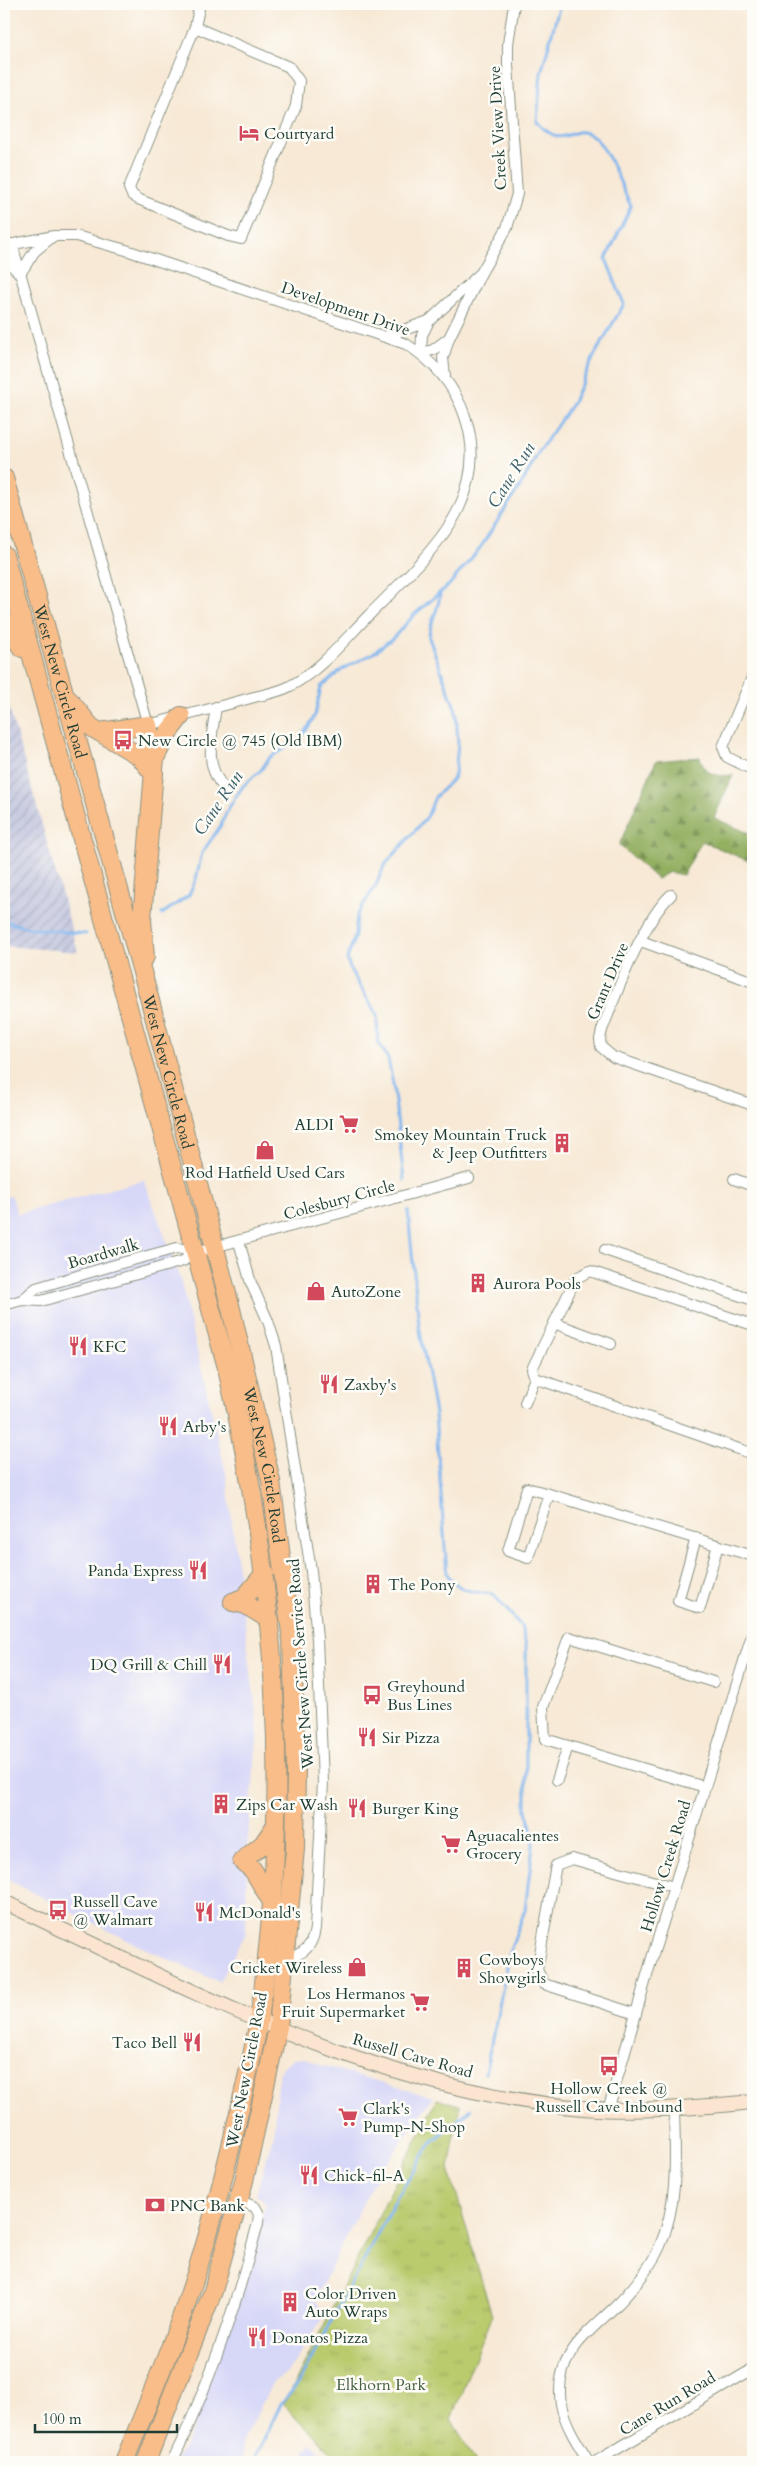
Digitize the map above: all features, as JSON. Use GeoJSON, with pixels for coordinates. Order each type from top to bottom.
{"type":"FeatureCollection","features":[{"type":"Feature","properties":{"kind":"highway","name":"West New Circle Road"},"geometry":{"type":"LineString","coordinates":[[4,478],[149,997],[216,1248],[271,1481],[292,1641],[296,1819],[286,1953],[278,2028],[239,2200],[213,2291],[146,2462]]}},
{"type":"Feature","properties":{"kind":"highway","name":"West New Circle Road"},"geometry":{"type":"LineString","coordinates":[[4,555],[196,1252],[241,1428],[265,1573],[270,1620],[277,1749],[277,1824],[272,1902],[258,2021],[227,2165],[199,2264],[168,2354],[124,2462]]}},
{"type":"Feature","properties":{"kind":"highway"},"geometry":{"type":"LineString","coordinates":[[4,622],[10,628],[34,668]]}},
{"type":"Feature","properties":{"kind":"highway"},"geometry":{"type":"LineString","coordinates":[[62,691],[81,717],[91,727],[154,766]]}},
{"type":"Feature","properties":{"kind":"highway"},"geometry":{"type":"LineString","coordinates":[[154,766],[166,734],[181,716]]}},
{"type":"Feature","properties":{"kind":"highway"},"geometry":{"type":"LineString","coordinates":[[100,732],[148,724],[154,766],[142,919],[149,997]]}},
{"type":"Feature","properties":{"kind":"highway"},"geometry":{"type":"LineString","coordinates":[[265,1573],[245,1597],[233,1602],[246,1605],[270,1620]]}},
{"type":"Feature","properties":{"kind":"highway"},"geometry":{"type":"LineString","coordinates":[[272,1902],[253,1870],[242,1861],[263,1844],[277,1824]]}},
{"type":"Feature","properties":{"kind":"main road","name":"Russell Cave Road"},"geometry":{"type":"LineString","coordinates":[[4,1902],[258,2021],[384,2068],[433,2082],[548,2104],[608,2110],[674,2108],[753,2102]]}},
{"type":"Feature","properties":{"kind":"street"},"geometry":{"type":"LineString","coordinates":[[195,27],[290,67],[298,81],[296,106],[241,238],[228,236],[138,199],[132,195],[129,188],[195,27],[200,4]]}},
{"type":"Feature","properties":{"kind":"street","name":"Creek View Drive"},"geometry":{"type":"LineString","coordinates":[[445,376],[443,358],[449,338],[481,273],[507,228],[517,194],[508,66],[508,44],[514,4]]}},
{"type":"Feature","properties":{"kind":"street"},"geometry":{"type":"LineString","coordinates":[[20,274],[34,252],[54,236]]}},
{"type":"Feature","properties":{"kind":"street","name":"Development Drive"},"geometry":{"type":"LineString","coordinates":[[8,245],[54,236],[76,236],[126,250],[387,336],[421,353],[445,376],[465,414],[471,450],[466,489],[454,518],[434,545],[387,597],[312,671],[289,687],[216,708],[148,724]]}},
{"type":"Feature","properties":{"kind":"street"},"geometry":{"type":"LineString","coordinates":[[8,245],[20,274],[148,724]]}},
{"type":"Feature","properties":{"kind":"street"},"geometry":{"type":"LineString","coordinates":[[4,258],[20,274]]}},
{"type":"Feature","properties":{"kind":"street","name":"Creek View Drive"},"geometry":{"type":"LineString","coordinates":[[421,353],[422,335],[429,321],[481,273]]}},
{"type":"Feature","properties":{"kind":"street","name":"Creek View Drive"},"geometry":{"type":"LineString","coordinates":[[387,336],[429,321]]}},
{"type":"Feature","properties":{"kind":"street"},"geometry":{"type":"LineString","coordinates":[[421,353],[433,350],[449,338]]}},
{"type":"Feature","properties":{"kind":"street"},"geometry":{"type":"LineString","coordinates":[[753,675],[723,747],[727,757],[753,770]]}},
{"type":"Feature","properties":{"kind":"street"},"geometry":{"type":"LineString","coordinates":[[216,708],[209,752],[219,784],[228,791]]}},
{"type":"Feature","properties":{"kind":"street"},"geometry":{"type":"LineString","coordinates":[[641,941],[657,911],[672,895]]}},
{"type":"Feature","properties":{"kind":"street","name":"Grant Drive"},"geometry":{"type":"LineString","coordinates":[[753,982],[641,941],[602,1030],[600,1039],[601,1047],[613,1057],[753,1105]]}},
{"type":"Feature","properties":{"kind":"street","name":"Colesbury Circle"},"geometry":{"type":"LineString","coordinates":[[216,1248],[469,1178]]}},
{"type":"Feature","properties":{"kind":"street"},"geometry":{"type":"LineString","coordinates":[[734,1179],[753,1186]]}},
{"type":"Feature","properties":{"kind":"street","name":"West New Circle Service Road"},"geometry":{"type":"LineString","coordinates":[[239,1242],[251,1283],[268,1321],[276,1346],[311,1571],[317,1639],[323,1797],[314,1928],[308,1948],[294,1956],[286,1953]]}},
{"type":"Feature","properties":{"kind":"street","name":"Boardwalk"},"geometry":{"type":"LineString","coordinates":[[4,1305],[22,1300],[41,1301],[183,1261],[196,1252],[216,1248]]}},
{"type":"Feature","properties":{"kind":"street"},"geometry":{"type":"LineString","coordinates":[[605,1250],[753,1300]]}},
{"type":"Feature","properties":{"kind":"street"},"geometry":{"type":"LineString","coordinates":[[525,1403],[535,1378],[532,1369],[576,1278],[590,1271],[753,1324]]}},
{"type":"Feature","properties":{"kind":"street"},"geometry":{"type":"LineString","coordinates":[[554,1323],[611,1344]]}},
{"type":"Feature","properties":{"kind":"street"},"geometry":{"type":"LineString","coordinates":[[535,1378],[753,1454]]}},
{"type":"Feature","properties":{"kind":"street"},"geometry":{"type":"LineString","coordinates":[[549,1494],[528,1558],[508,1551],[527,1488],[549,1494],[696,1538],[753,1556]]}},
{"type":"Feature","properties":{"kind":"street"},"geometry":{"type":"LineString","coordinates":[[696,1538],[678,1601],[700,1608],[718,1545]]}},
{"type":"Feature","properties":{"kind":"street","name":"Hollow Creek Road"},"geometry":{"type":"LineString","coordinates":[[608,2110],[674,1887],[753,1632]]}},
{"type":"Feature","properties":{"kind":"street"},"geometry":{"type":"LineString","coordinates":[[705,1787],[545,1739],[543,1707],[569,1637],[713,1682]]}},
{"type":"Feature","properties":{"kind":"street"},"geometry":{"type":"LineString","coordinates":[[558,1780],[568,1746]]}},
{"type":"Feature","properties":{"kind":"street"},"geometry":{"type":"LineString","coordinates":[[636,2014],[544,1984],[537,1970],[556,1865],[572,1859],[674,1887]]}},
{"type":"Feature","properties":{"kind":"street"},"geometry":{"type":"LineString","coordinates":[[589,2462],[573,2437],[561,2405],[560,2388],[563,2370],[578,2342],[636,2285],[659,2247],[670,2220],[675,2188],[674,2108]]}},
{"type":"Feature","properties":{"kind":"street"},"geometry":{"type":"LineString","coordinates":[[172,2462],[196,2411],[220,2347],[239,2294],[258,2223],[259,2214],[255,2207],[239,2200]]}},
{"type":"Feature","properties":{"kind":"street","name":"Cane Run Road"},"geometry":{"type":"LineString","coordinates":[[596,2462],[753,2369]]}},
{"type":"Feature","properties":{"kind":"shaded area"},"geometry":{"type":"Polygon","coordinates":[[[4,690],[78,952],[4,946],[4,690]]]}},
{"type":"Feature","properties":{"kind":"shaded area"},"geometry":{"type":"Polygon","coordinates":[[[144,1180],[179,1274],[226,1473],[258,1729],[247,1847],[246,1933],[219,1982],[135,1944],[4,1878],[4,1197],[12,1196],[17,1214],[144,1180]]]}},
{"type":"Feature","properties":{"kind":"shaded area"},"geometry":{"type":"Polygon","coordinates":[[[304,2058],[324,2066],[433,2097],[373,2183],[315,2300],[325,2314],[288,2372],[273,2382],[243,2440],[242,2462],[175,2462],[193,2429],[266,2204],[256,2194],[273,2136],[279,2075],[283,2066],[293,2059],[304,2058]]]}},
{"type":"Feature","properties":{"kind":"shaded area"},"geometry":{"type":"Polygon","coordinates":[[[311,2443],[331,2462],[298,2462],[311,2443]]]}},
{"type":"Feature","properties":{"kind":"green space"},"geometry":{"type":"Polygon","coordinates":[[[700,757],[705,768],[712,774],[722,776],[733,775],[714,818],[753,835],[753,863],[702,841],[683,875],[669,872],[657,879],[619,845],[656,761],[700,757]]]}},
{"type":"Feature","properties":{"kind":"green space","name":"Elkhorn Park"},"geometry":{"type":"Polygon","coordinates":[[[437,2099],[460,2105],[449,2168],[492,2316],[451,2419],[476,2462],[340,2462],[284,2405],[437,2099]]]}},
{"type":"Feature","properties":{"kind":"waterway","name":"Cane Run"},"geometry":{"type":"LineString","coordinates":[[162,914],[189,895],[196,879],[202,853],[221,825],[228,809],[243,786],[261,770],[269,758],[300,738],[309,726],[315,715],[321,687],[341,670],[372,654],[393,638],[416,613],[449,585],[480,548],[522,483],[540,450],[572,404],[595,354],[624,304],[606,259],[631,206],[614,168],[603,148],[591,135],[578,132],[562,137],[555,136],[537,122],[541,73],[560,4]]}},
{"type":"Feature","properties":{"kind":"waterway"},"geometry":{"type":"LineString","coordinates":[[404,1180],[393,1084],[388,1059],[378,1041],[377,1015],[351,971],[347,959],[355,936],[357,915],[376,885],[384,866],[427,817],[435,797],[452,780],[455,774],[458,744],[456,711],[429,638],[440,592]]}},
{"type":"Feature","properties":{"kind":"waterway","name":"Cane Run"},"geometry":{"type":"LineString","coordinates":[[7,922],[29,928],[86,934]]}},
{"type":"Feature","properties":{"kind":"waterway"},"geometry":{"type":"LineString","coordinates":[[408,1211],[419,1325],[435,1414],[447,1574],[461,1588],[473,1592],[493,1594],[521,1626],[526,1645],[526,1811],[534,1837],[525,1910],[511,1948],[485,2073]]}},
{"type":"Feature","properties":{"kind":"waterway"},"geometry":{"type":"LineString","coordinates":[[253,2462],[280,2406],[299,2382],[396,2199],[431,2143],[471,2109]]}},
{"type":"Feature","properties":{"kind":"place","name":"Courtyard"},"geometry":{"type":"Point","coordinates":[249,133]}},
{"type":"Feature","properties":{"kind":"place","name":"New Circle @ 745 (Old IBM)"},"geometry":{"type":"Point","coordinates":[123,740]}},
{"type":"Feature","properties":{"kind":"place","name":"ALDI"},"geometry":{"type":"Point","coordinates":[349,1124]}},
{"type":"Feature","properties":{"kind":"place","name":"Smokey Mountain Truck & Jeep Outfitters"},"geometry":{"type":"Point","coordinates":[562,1143]}},
{"type":"Feature","properties":{"kind":"place","name":"Rod Hatfield Used Cars"},"geometry":{"type":"Point","coordinates":[265,1150]}},
{"type":"Feature","properties":{"kind":"place","name":"Aurora Pools"},"geometry":{"type":"Point","coordinates":[478,1283]}},
{"type":"Feature","properties":{"kind":"place","name":"AutoZone"},"geometry":{"type":"Point","coordinates":[316,1291]}},
{"type":"Feature","properties":{"kind":"place","name":"KFC"},"geometry":{"type":"Point","coordinates":[78,1346]}},
{"type":"Feature","properties":{"kind":"place","name":"Zaxby's"},"geometry":{"type":"Point","coordinates":[329,1384]}},
{"type":"Feature","properties":{"kind":"place","name":"Arby's"},"geometry":{"type":"Point","coordinates":[168,1426]}},
{"type":"Feature","properties":{"kind":"place","name":"Panda Express"},"geometry":{"type":"Point","coordinates":[198,1570]}},
{"type":"Feature","properties":{"kind":"place","name":"The Pony"},"geometry":{"type":"Point","coordinates":[373,1584]}},
{"type":"Feature","properties":{"kind":"place","name":"DQ Grill & Chill"},"geometry":{"type":"Point","coordinates":[222,1664]}},
{"type":"Feature","properties":{"kind":"place","name":"Greyhound Bus Lines"},"geometry":{"type":"Point","coordinates":[372,1695]}},
{"type":"Feature","properties":{"kind":"place","name":"Sir Pizza"},"geometry":{"type":"Point","coordinates":[367,1737]}},
{"type":"Feature","properties":{"kind":"place","name":"Zips Car Wash"},"geometry":{"type":"Point","coordinates":[221,1804]}},
{"type":"Feature","properties":{"kind":"place","name":"Burger King"},"geometry":{"type":"Point","coordinates":[357,1808]}},
{"type":"Feature","properties":{"kind":"place","name":"Aguacalientes Grocery"},"geometry":{"type":"Point","coordinates":[451,1844]}},
{"type":"Feature","properties":{"kind":"place","name":"Russell Cave @ Walmart"},"geometry":{"type":"Point","coordinates":[58,1910]}},
{"type":"Feature","properties":{"kind":"place","name":"McDonald's"},"geometry":{"type":"Point","coordinates":[204,1912]}},
{"type":"Feature","properties":{"kind":"place","name":"Cricket Wireless"},"geometry":{"type":"Point","coordinates":[357,1967]}},
{"type":"Feature","properties":{"kind":"place","name":"Cowboys Showgirls"},"geometry":{"type":"Point","coordinates":[464,1968]}},
{"type":"Feature","properties":{"kind":"place","name":"Los Hermanos Fruit Supermarket"},"geometry":{"type":"Point","coordinates":[420,2002]}},
{"type":"Feature","properties":{"kind":"place","name":"Taco Bell"},"geometry":{"type":"Point","coordinates":[192,2042]}},
{"type":"Feature","properties":{"kind":"place","name":"Hollow Creek @ Russell Cave Inbound"},"geometry":{"type":"Point","coordinates":[609,2066]}},
{"type":"Feature","properties":{"kind":"place","name":"Clark's Pump-N-Shop"},"geometry":{"type":"Point","coordinates":[348,2117]}},
{"type":"Feature","properties":{"kind":"place","name":"Chick-fil-A"},"geometry":{"type":"Point","coordinates":[309,2175]}},
{"type":"Feature","properties":{"kind":"place","name":"PNC Bank"},"geometry":{"type":"Point","coordinates":[155,2205]}},
{"type":"Feature","properties":{"kind":"place","name":"Color Driven Auto Wraps"},"geometry":{"type":"Point","coordinates":[290,2302]}},
{"type":"Feature","properties":{"kind":"place","name":"Donatos Pizza"},"geometry":{"type":"Point","coordinates":[257,2337]}}]}
